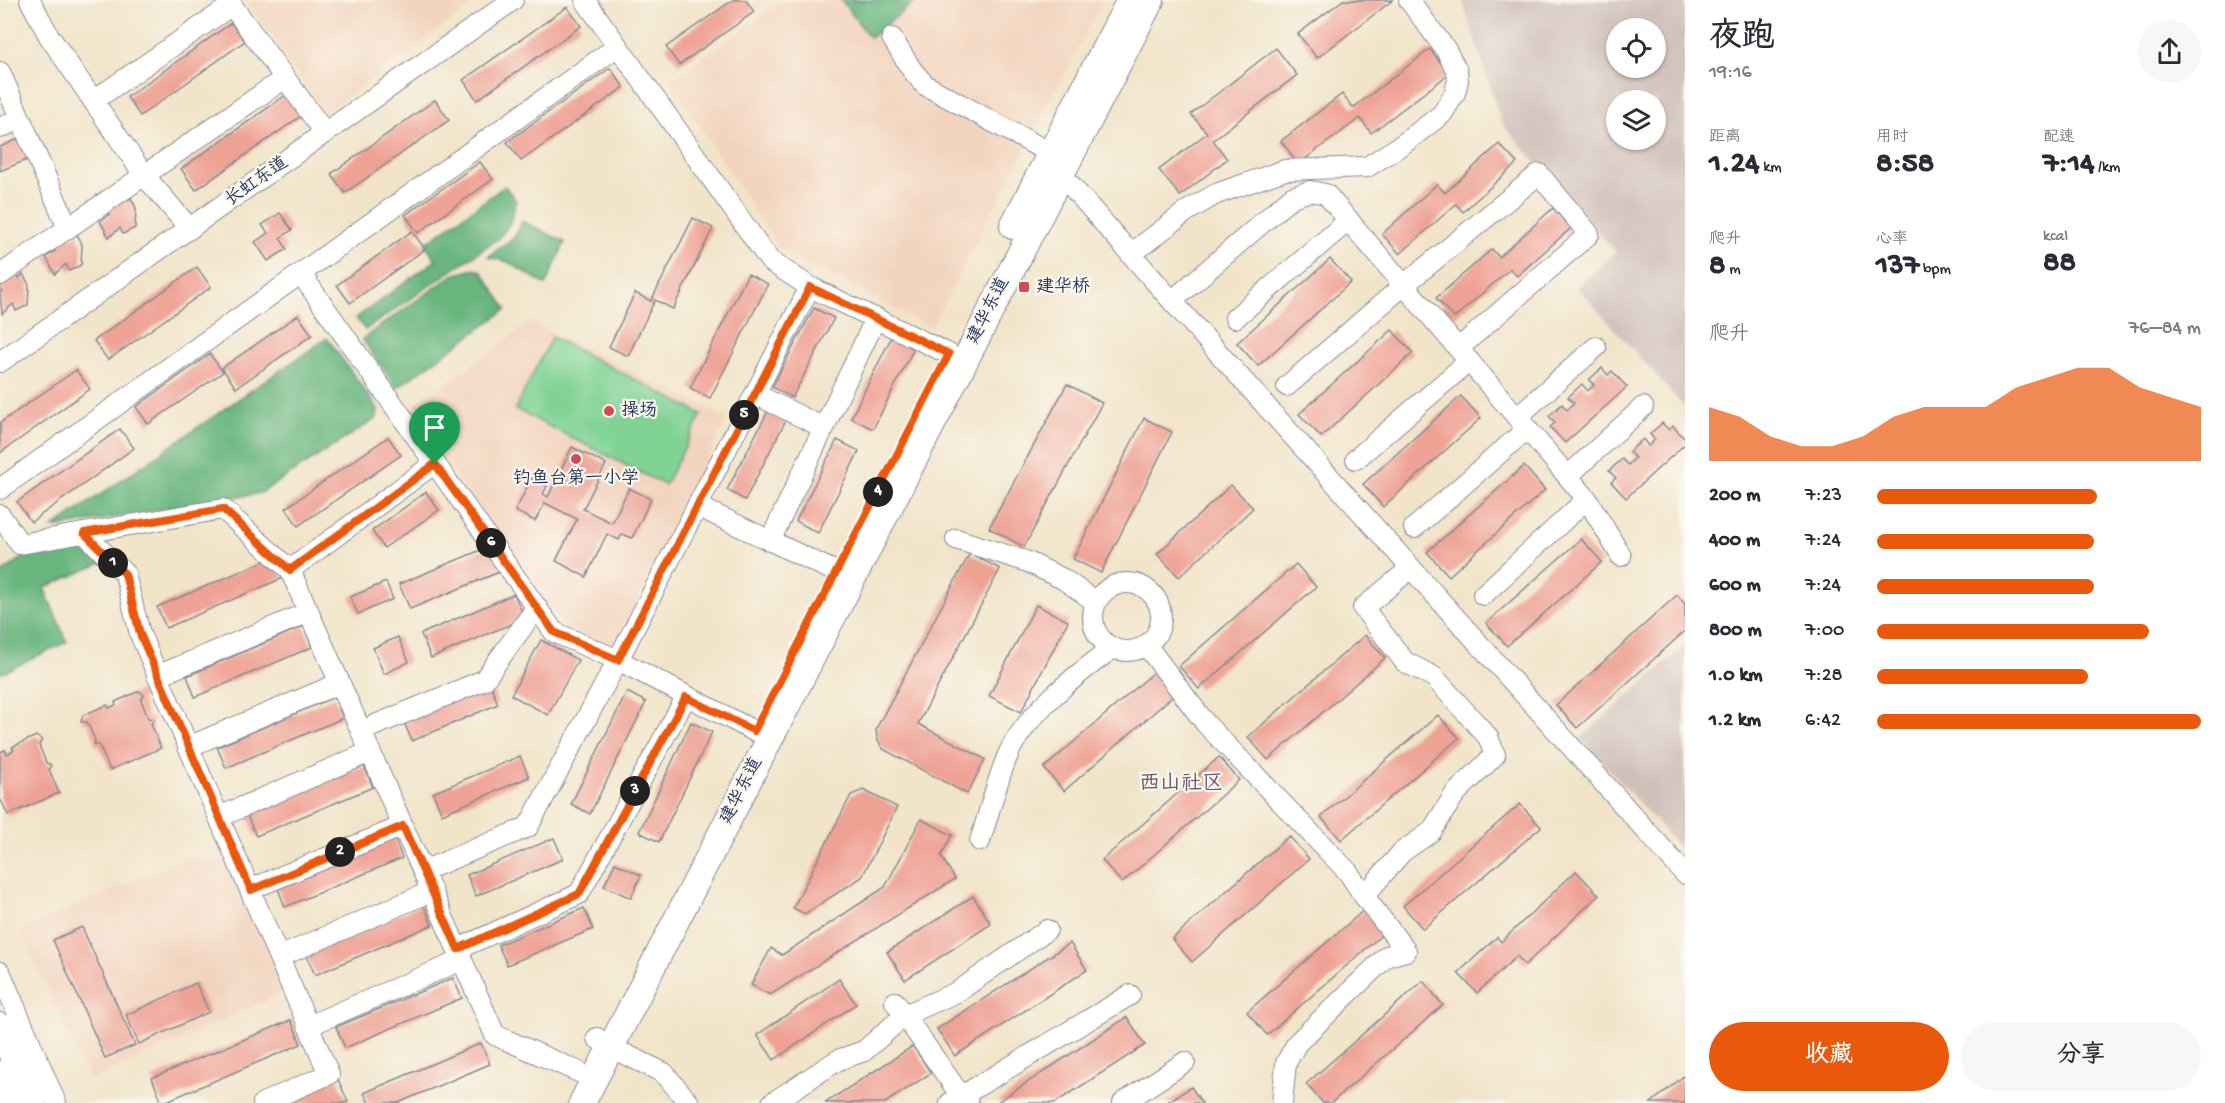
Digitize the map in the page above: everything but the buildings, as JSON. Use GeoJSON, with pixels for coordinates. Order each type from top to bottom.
{"type":"FeatureCollection","features":[{"type":"Feature","properties":{"kind":"main road","name":"建华东道"},"geometry":{"type":"LineString","coordinates":[[563,1103],[579,1072],[604,1042],[1055,163],[1130,0]]}},
{"type":"Feature","properties":{"kind":"main road","name":"建华东道"},"geometry":{"type":"LineString","coordinates":[[582,1103],[604,1042],[754,731],[836,572],[949,354],[1055,163],[1151,0]]}},
{"type":"Feature","properties":{"kind":"main road"},"geometry":{"type":"LineString","coordinates":[[0,1026],[32,1103]]}},
{"type":"Feature","properties":{"kind":"main road"},"geometry":{"type":"LineString","coordinates":[[0,1074],[12,1103]]}},
{"type":"Feature","properties":{"kind":"street"},"geometry":{"type":"LineString","coordinates":[[30,0],[49,36],[144,175],[190,229]]}},
{"type":"Feature","properties":{"kind":"street","name":"长虹东道"},"geometry":{"type":"LineString","coordinates":[[0,362],[513,0]]}},
{"type":"Feature","properties":{"kind":"street"},"geometry":{"type":"LineString","coordinates":[[585,0],[770,261],[810,287],[949,354]]}},
{"type":"Feature","properties":{"kind":"street"},"geometry":{"type":"LineString","coordinates":[[1131,254],[1186,210],[1216,194],[1285,170],[1366,167],[1403,144],[1442,114],[1455,93],[1458,71],[1446,50],[1409,0]]}},
{"type":"Feature","properties":{"kind":"street"},"geometry":{"type":"LineString","coordinates":[[93,101],[230,3],[325,134]]}},
{"type":"Feature","properties":{"kind":"street"},"geometry":{"type":"LineString","coordinates":[[892,38],[912,70],[926,85],[1055,163],[1172,301],[1685,874]]}},
{"type":"Feature","properties":{"kind":"street"},"geometry":{"type":"LineString","coordinates":[[0,489],[618,46]]}},
{"type":"Feature","properties":{"kind":"street"},"geometry":{"type":"LineString","coordinates":[[0,72],[68,228]]}},
{"type":"Feature","properties":{"kind":"street"},"geometry":{"type":"LineString","coordinates":[[0,274],[285,78]]}},
{"type":"Feature","properties":{"kind":"street"},"geometry":{"type":"LineString","coordinates":[[0,128],[20,119]]}},
{"type":"Feature","properties":{"kind":"street"},"geometry":{"type":"LineString","coordinates":[[1287,386],[1404,285],[1539,174],[1588,234],[1356,459]]}},
{"type":"Feature","properties":{"kind":"street"},"geometry":{"type":"LineString","coordinates":[[1172,301],[1292,196],[1310,191],[1326,194],[1587,499],[1621,556]]}},
{"type":"Feature","properties":{"kind":"street"},"geometry":{"type":"LineString","coordinates":[[1235,318],[1349,220]]}},
{"type":"Feature","properties":{"kind":"street"},"geometry":{"type":"LineString","coordinates":[[301,274],[554,632],[618,660],[754,731]]}},
{"type":"Feature","properties":{"kind":"street"},"geometry":{"type":"LineString","coordinates":[[423,871],[528,827],[618,660],[810,287]]}},
{"type":"Feature","properties":{"kind":"street"},"geometry":{"type":"LineString","coordinates":[[770,541],[876,318]]}},
{"type":"Feature","properties":{"kind":"street"},"geometry":{"type":"LineString","coordinates":[[1414,528],[1596,347]]}},
{"type":"Feature","properties":{"kind":"street"},"geometry":{"type":"LineString","coordinates":[[755,394],[824,428]]}},
{"type":"Feature","properties":{"kind":"street"},"geometry":{"type":"LineString","coordinates":[[1568,476],[1643,407]]}},
{"type":"Feature","properties":{"kind":"street"},"geometry":{"type":"LineString","coordinates":[[290,570],[435,464]]}},
{"type":"Feature","properties":{"kind":"street"},"geometry":{"type":"LineString","coordinates":[[1483,595],[1587,499]]}},
{"type":"Feature","properties":{"kind":"street"},"geometry":{"type":"LineString","coordinates":[[697,506],[836,572]]}},
{"type":"Feature","properties":{"kind":"street"},"geometry":{"type":"LineString","coordinates":[[0,516],[20,544],[223,509],[290,570],[495,1035],[579,1072]]}},
{"type":"Feature","properties":{"kind":"street"},"geometry":{"type":"LineString","coordinates":[[84,533],[125,574],[140,634],[157,676],[329,1074],[263,1103]]}},
{"type":"Feature","properties":{"kind":"street"},"geometry":{"type":"LineString","coordinates":[[956,539],[1028,562],[1064,579],[1096,602]]}},
{"type":"Feature","properties":{"kind":"street"},"geometry":{"type":"LineString","coordinates":[[1364,896],[1402,852],[1431,832],[1455,794],[1495,755],[1488,737],[1434,677],[1405,662],[1363,608],[1411,568]]}},
{"type":"Feature","properties":{"kind":"street"},"geometry":{"type":"LineString","coordinates":[[1134,583],[1144,587],[1159,604],[1160,627],[1146,645],[1136,650],[1124,651],[1113,648],[1097,633],[1093,612],[1096,602],[1112,586],[1134,583]]}},
{"type":"Feature","properties":{"kind":"street"},"geometry":{"type":"LineString","coordinates":[[361,731],[484,680],[537,607]]}},
{"type":"Feature","properties":{"kind":"street"},"geometry":{"type":"LineString","coordinates":[[157,676],[309,612]]}},
{"type":"Feature","properties":{"kind":"street"},"geometry":{"type":"LineString","coordinates":[[1146,645],[1206,724],[1348,872],[1406,951],[1388,956],[1297,1043],[1286,1063],[1282,1103]]}},
{"type":"Feature","properties":{"kind":"street"},"geometry":{"type":"LineString","coordinates":[[980,841],[1008,755],[1028,723],[1070,679],[1113,648]]}},
{"type":"Feature","properties":{"kind":"street"},"geometry":{"type":"LineString","coordinates":[[189,747],[340,683]]}},
{"type":"Feature","properties":{"kind":"street"},"geometry":{"type":"LineString","coordinates":[[309,1026],[460,955],[579,894],[686,697]]}},
{"type":"Feature","properties":{"kind":"street"},"geometry":{"type":"LineString","coordinates":[[219,817],[370,752]]}},
{"type":"Feature","properties":{"kind":"street"},"geometry":{"type":"LineString","coordinates":[[251,890],[403,826]]}},
{"type":"Feature","properties":{"kind":"street"},"geometry":{"type":"LineString","coordinates":[[279,957],[432,891]]}},
{"type":"Feature","properties":{"kind":"street"},"geometry":{"type":"LineString","coordinates":[[772,1103],[838,1060],[864,1052],[900,1009],[957,993],[1047,930]]}},
{"type":"Feature","properties":{"kind":"street"},"geometry":{"type":"LineString","coordinates":[[0,972],[56,1103]]}},
{"type":"Feature","properties":{"kind":"street"},"geometry":{"type":"LineString","coordinates":[[900,1009],[960,1100],[1130,995]]}},
{"type":"Feature","properties":{"kind":"street"},"geometry":{"type":"LineString","coordinates":[[604,1042],[664,1073],[689,1103]]}},
{"type":"Feature","properties":{"kind":"street"},"geometry":{"type":"LineString","coordinates":[[1123,1103],[1185,1062]]}},
{"type":"Feature","properties":{"kind":"shaded area"},"geometry":{"type":"Polygon","coordinates":[[[245,0],[479,0],[325,113],[245,0]]]}},
{"type":"Feature","properties":{"kind":"shaded area"},"geometry":{"type":"Polygon","coordinates":[[[784,0],[841,0],[870,38],[917,0],[1103,0],[931,328],[779,248],[670,81],[784,0]]]}},
{"type":"Feature","properties":{"kind":"shaded area"},"geometry":{"type":"Polygon","coordinates":[[[1462,0],[1685,0],[1685,408],[1577,287],[1616,252],[1502,124],[1462,0]]]}},
{"type":"Feature","properties":{"kind":"shaded area","name":"钓鱼台第一小学"},"geometry":{"type":"Polygon","coordinates":[[[531,322],[727,418],[688,500],[610,651],[563,623],[408,410],[531,322]]]}},
{"type":"Feature","properties":{"kind":"shaded area"},"geometry":{"type":"Polygon","coordinates":[[[1685,646],[1685,854],[1581,738],[1685,646]]]}},
{"type":"Feature","properties":{"kind":"shaded area"},"geometry":{"type":"Polygon","coordinates":[[[195,855],[211,863],[232,855],[291,989],[90,1080],[19,930],[195,855]]]}},
{"type":"Feature","properties":{"kind":"green space"},"geometry":{"type":"Polygon","coordinates":[[[841,0],[917,0],[870,38],[841,0]]]}},
{"type":"Feature","properties":{"kind":"green space"},"geometry":{"type":"Polygon","coordinates":[[[505,186],[516,201],[510,223],[499,238],[365,330],[356,318],[436,260],[425,244],[505,186]]]}},
{"type":"Feature","properties":{"kind":"green space"},"geometry":{"type":"Polygon","coordinates":[[[522,221],[565,242],[546,285],[508,262],[488,257],[515,236],[522,221]]]}},
{"type":"Feature","properties":{"kind":"green space"},"geometry":{"type":"Polygon","coordinates":[[[474,269],[481,271],[507,309],[397,388],[362,339],[453,275],[474,269]]]}},
{"type":"Feature","properties":{"kind":"green space","name":"操场"},"geometry":{"type":"Polygon","coordinates":[[[552,337],[702,414],[665,485],[515,409],[552,337]]]}},
{"type":"Feature","properties":{"kind":"green space"},"geometry":{"type":"Polygon","coordinates":[[[327,338],[378,409],[377,418],[261,493],[52,528],[327,338]]]}},
{"type":"Feature","properties":{"kind":"green space"},"geometry":{"type":"Polygon","coordinates":[[[96,541],[104,562],[44,588],[67,642],[0,674],[0,574],[28,554],[96,541]]]}},
{"type":"Feature","properties":{"kind":"place","name":"建华桥"},"geometry":{"type":"Point","coordinates":[1024,287]}},
{"type":"Feature","properties":{"kind":"place","name":"操场"},"geometry":{"type":"Point","coordinates":[609,411]}},
{"type":"Feature","properties":{"kind":"place","name":"钓鱼台第一小学"},"geometry":{"type":"Point","coordinates":[576,459]}},
{"type":"Feature","properties":{"kind":"district","name":"西山社区"},"geometry":{"type":"Point","coordinates":[1181,785]}},
{"type":"Feature","properties":{"kind":"route"},"geometry":{"type":"LineString","coordinates":[[810,287],[949,354],[754,731],[686,697],[579,894],[458,949],[403,826],[251,890],[140,634],[133,598],[125,574],[84,533],[223,509],[290,570],[435,464],[554,632],[618,660],[810,287]]}}]}
